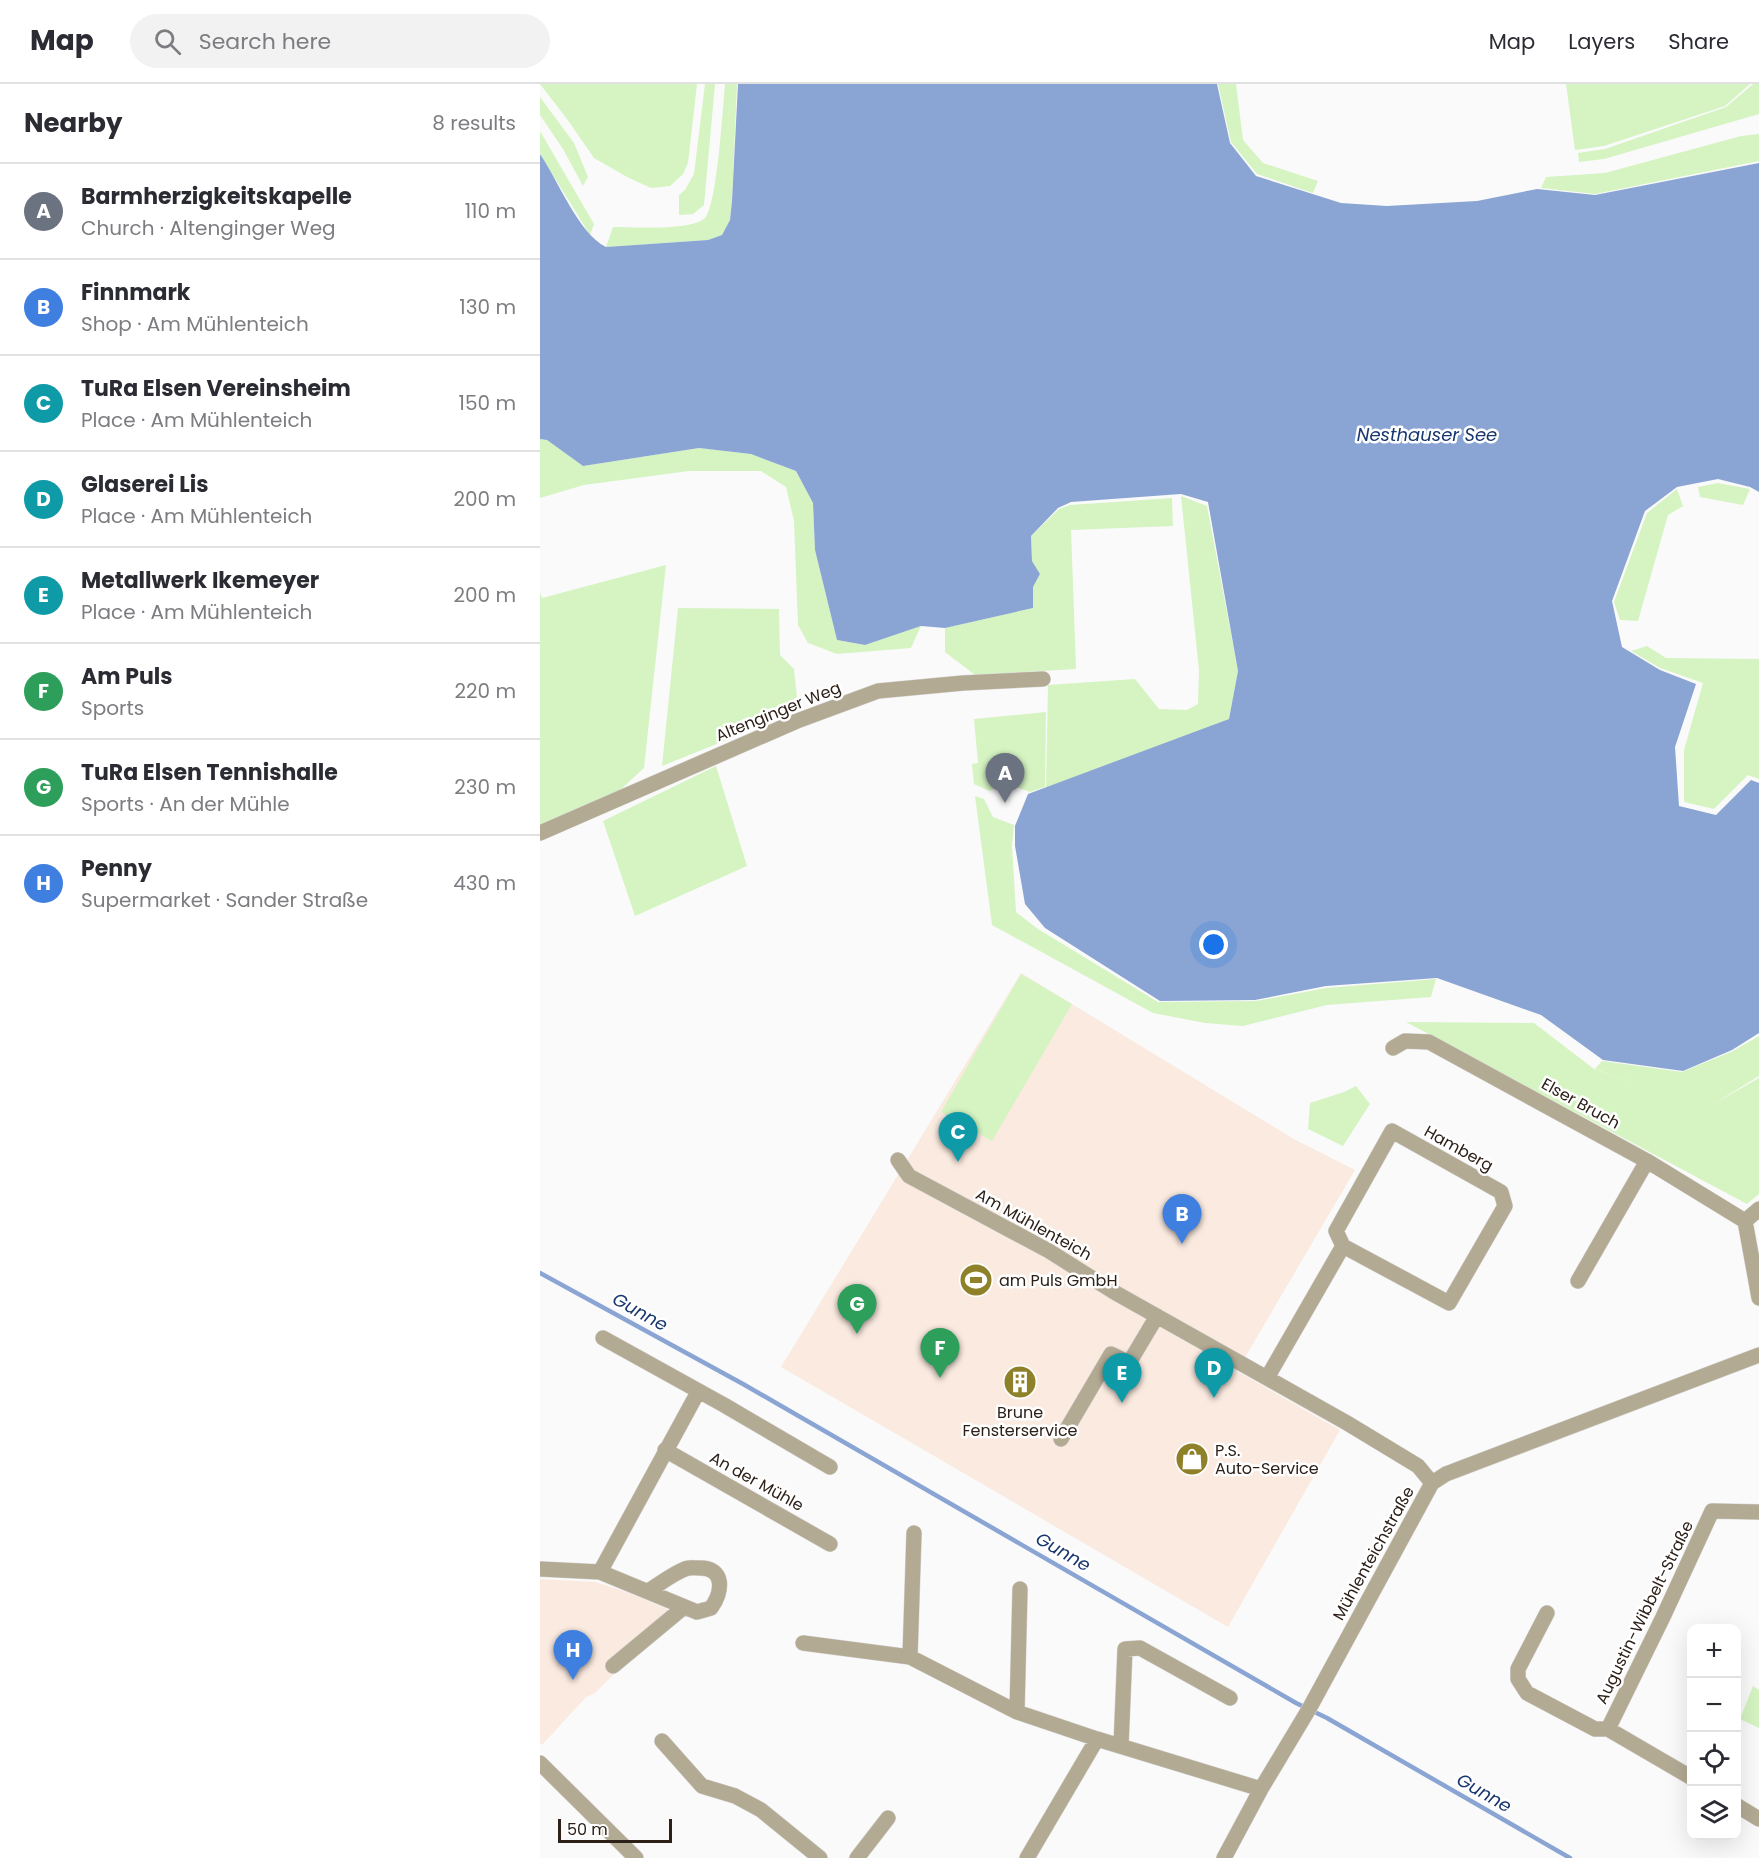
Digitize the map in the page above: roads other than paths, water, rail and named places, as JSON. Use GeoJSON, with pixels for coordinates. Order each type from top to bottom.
{"type":"FeatureCollection","features":[{"type":"Feature","properties":{"kind":"street","name":"Altenginger Weg"},"geometry":{"type":"LineString","coordinates":[[540,833],[797,721],[878,691],[963,683],[1043,679]]}},
{"type":"Feature","properties":{"kind":"street","name":"Elser Bruch"},"geometry":{"type":"LineString","coordinates":[[1393,1048],[1405,1041],[1430,1042],[1647,1161],[1745,1221]]}},
{"type":"Feature","properties":{"kind":"street","name":"Hamberg"},"geometry":{"type":"LineString","coordinates":[[1392,1131],[1501,1192],[1505,1206],[1449,1303],[1343,1246],[1336,1231],[1392,1131]]}},
{"type":"Feature","properties":{"kind":"street","name":"Am Mühlenteich"},"geometry":{"type":"LineString","coordinates":[[898,1161],[909,1176],[1049,1251],[1114,1292],[1347,1423],[1418,1466],[1432,1483]]}},
{"type":"Feature","properties":{"kind":"street"},"geometry":{"type":"LineString","coordinates":[[1578,1281],[1647,1161]]}},
{"type":"Feature","properties":{"kind":"street"},"geometry":{"type":"LineString","coordinates":[[1759,1209],[1745,1221],[1759,1298]]}},
{"type":"Feature","properties":{"kind":"street"},"geometry":{"type":"LineString","coordinates":[[1267,1378],[1343,1246]]}},
{"type":"Feature","properties":{"kind":"street"},"geometry":{"type":"LineString","coordinates":[[1061,1439],[1111,1354],[1129,1363],[1157,1316]]}},
{"type":"Feature","properties":{"kind":"street"},"geometry":{"type":"LineString","coordinates":[[603,1338],[830,1467]]}},
{"type":"Feature","properties":{"kind":"street","name":"Mühlenteichstraße"},"geometry":{"type":"LineString","coordinates":[[1224,1858],[1261,1789],[1314,1700],[1432,1483],[1446,1474],[1759,1354]]}},
{"type":"Feature","properties":{"kind":"street"},"geometry":{"type":"LineString","coordinates":[[600,1572],[698,1392]]}},
{"type":"Feature","properties":{"kind":"street","name":"An der Mühle"},"geometry":{"type":"LineString","coordinates":[[665,1450],[830,1544]]}},
{"type":"Feature","properties":{"kind":"street","name":"Augustin-Wibbelt-Straße"},"geometry":{"type":"LineString","coordinates":[[1608,1729],[1712,1511],[1759,1512]]}},
{"type":"Feature","properties":{"kind":"street"},"geometry":{"type":"LineString","coordinates":[[910,1657],[914,1533]]}},
{"type":"Feature","properties":{"kind":"street"},"geometry":{"type":"LineString","coordinates":[[540,1569],[600,1572],[697,1612],[711,1608],[718,1599],[721,1587],[717,1574],[706,1567],[686,1568],[648,1591]]}},
{"type":"Feature","properties":{"kind":"street"},"geometry":{"type":"LineString","coordinates":[[1017,1712],[1020,1589]]}},
{"type":"Feature","properties":{"kind":"street"},"geometry":{"type":"LineString","coordinates":[[613,1666],[684,1607]]}},
{"type":"Feature","properties":{"kind":"street","name":"Augustin-Wibbelt-Straße"},"geometry":{"type":"LineString","coordinates":[[1546,1613],[1518,1669],[1518,1679],[1527,1693],[1594,1729],[1608,1729],[1687,1775]]}},
{"type":"Feature","properties":{"kind":"street"},"geometry":{"type":"LineString","coordinates":[[803,1643],[910,1657],[1017,1712],[1261,1789]]}},
{"type":"Feature","properties":{"kind":"street"},"geometry":{"type":"LineString","coordinates":[[1122,1746],[1125,1649],[1140,1648],[1230,1698]]}},
{"type":"Feature","properties":{"kind":"street"},"geometry":{"type":"LineString","coordinates":[[1027,1858],[1097,1739]]}},
{"type":"Feature","properties":{"kind":"street"},"geometry":{"type":"LineString","coordinates":[[663,1740],[702,1786],[735,1796],[761,1810],[820,1858]]}},
{"type":"Feature","properties":{"kind":"street"},"geometry":{"type":"LineString","coordinates":[[540,1763],[636,1858]]}},
{"type":"Feature","properties":{"kind":"street"},"geometry":{"type":"LineString","coordinates":[[1741,1808],[1759,1819]]}},
{"type":"Feature","properties":{"kind":"street"},"geometry":{"type":"LineString","coordinates":[[857,1858],[888,1818]]}},
{"type":"Feature","properties":{"kind":"water","name":"Nesthauser See"},"geometry":{"type":"Polygon","coordinates":[[[738,84],[1217,84],[1230,143],[1256,176],[1341,203],[1387,206],[1477,201],[1537,189],[1595,195],[1759,163],[1759,492],[1750,487],[1718,479],[1677,487],[1645,511],[1612,601],[1622,647],[1660,670],[1696,684],[1675,747],[1679,806],[1716,815],[1751,780],[1759,783],[1759,1033],[1732,1050],[1683,1071],[1603,1060],[1541,1015],[1437,978],[1326,986],[1255,1000],[1160,1001],[1045,928],[1025,904],[1015,846],[1015,826],[1028,794],[1229,719],[1238,671],[1208,502],[1181,494],[1071,502],[1058,508],[1031,536],[1032,561],[1040,574],[1033,587],[1033,608],[945,628],[921,626],[865,645],[837,640],[815,550],[813,503],[796,471],[751,454],[699,448],[583,466],[547,440],[540,439],[540,154],[586,230],[606,247],[708,240],[722,235],[730,220],[738,84]]]}},
{"type":"Feature","properties":{"kind":"waterway","name":"Gunne"},"geometry":{"type":"LineString","coordinates":[[540,1273],[743,1384],[1570,1858]]}},
{"type":"Feature","properties":{"kind":"place","name":"Barmherzigkeitskapelle"},"geometry":{"type":"Point","coordinates":[1005,803]}},
{"type":"Feature","properties":{"kind":"place","name":"TuRa Elsen Vereinsheim"},"geometry":{"type":"Point","coordinates":[958,1162]}},
{"type":"Feature","properties":{"kind":"place","name":"Finnmark"},"geometry":{"type":"Point","coordinates":[1182,1244]}},
{"type":"Feature","properties":{"kind":"place","name":"am Puls GmbH"},"geometry":{"type":"Point","coordinates":[976,1280]}},
{"type":"Feature","properties":{"kind":"place","name":"TuRa Elsen Tennishalle"},"geometry":{"type":"Point","coordinates":[857,1334]}},
{"type":"Feature","properties":{"kind":"place","name":"Am Puls"},"geometry":{"type":"Point","coordinates":[940,1378]}},
{"type":"Feature","properties":{"kind":"place","name":"Brune Fensterservice"},"geometry":{"type":"Point","coordinates":[1020,1382]}},
{"type":"Feature","properties":{"kind":"place","name":"Glaserei Lis"},"geometry":{"type":"Point","coordinates":[1214,1398]}},
{"type":"Feature","properties":{"kind":"place","name":"Metallwerk Ikemeyer"},"geometry":{"type":"Point","coordinates":[1122,1403]}},
{"type":"Feature","properties":{"kind":"place","name":"P.S. Auto-Service"},"geometry":{"type":"Point","coordinates":[1192,1459]}},
{"type":"Feature","properties":{"kind":"place","name":"Penny"},"geometry":{"type":"Point","coordinates":[573,1680]}}]}
